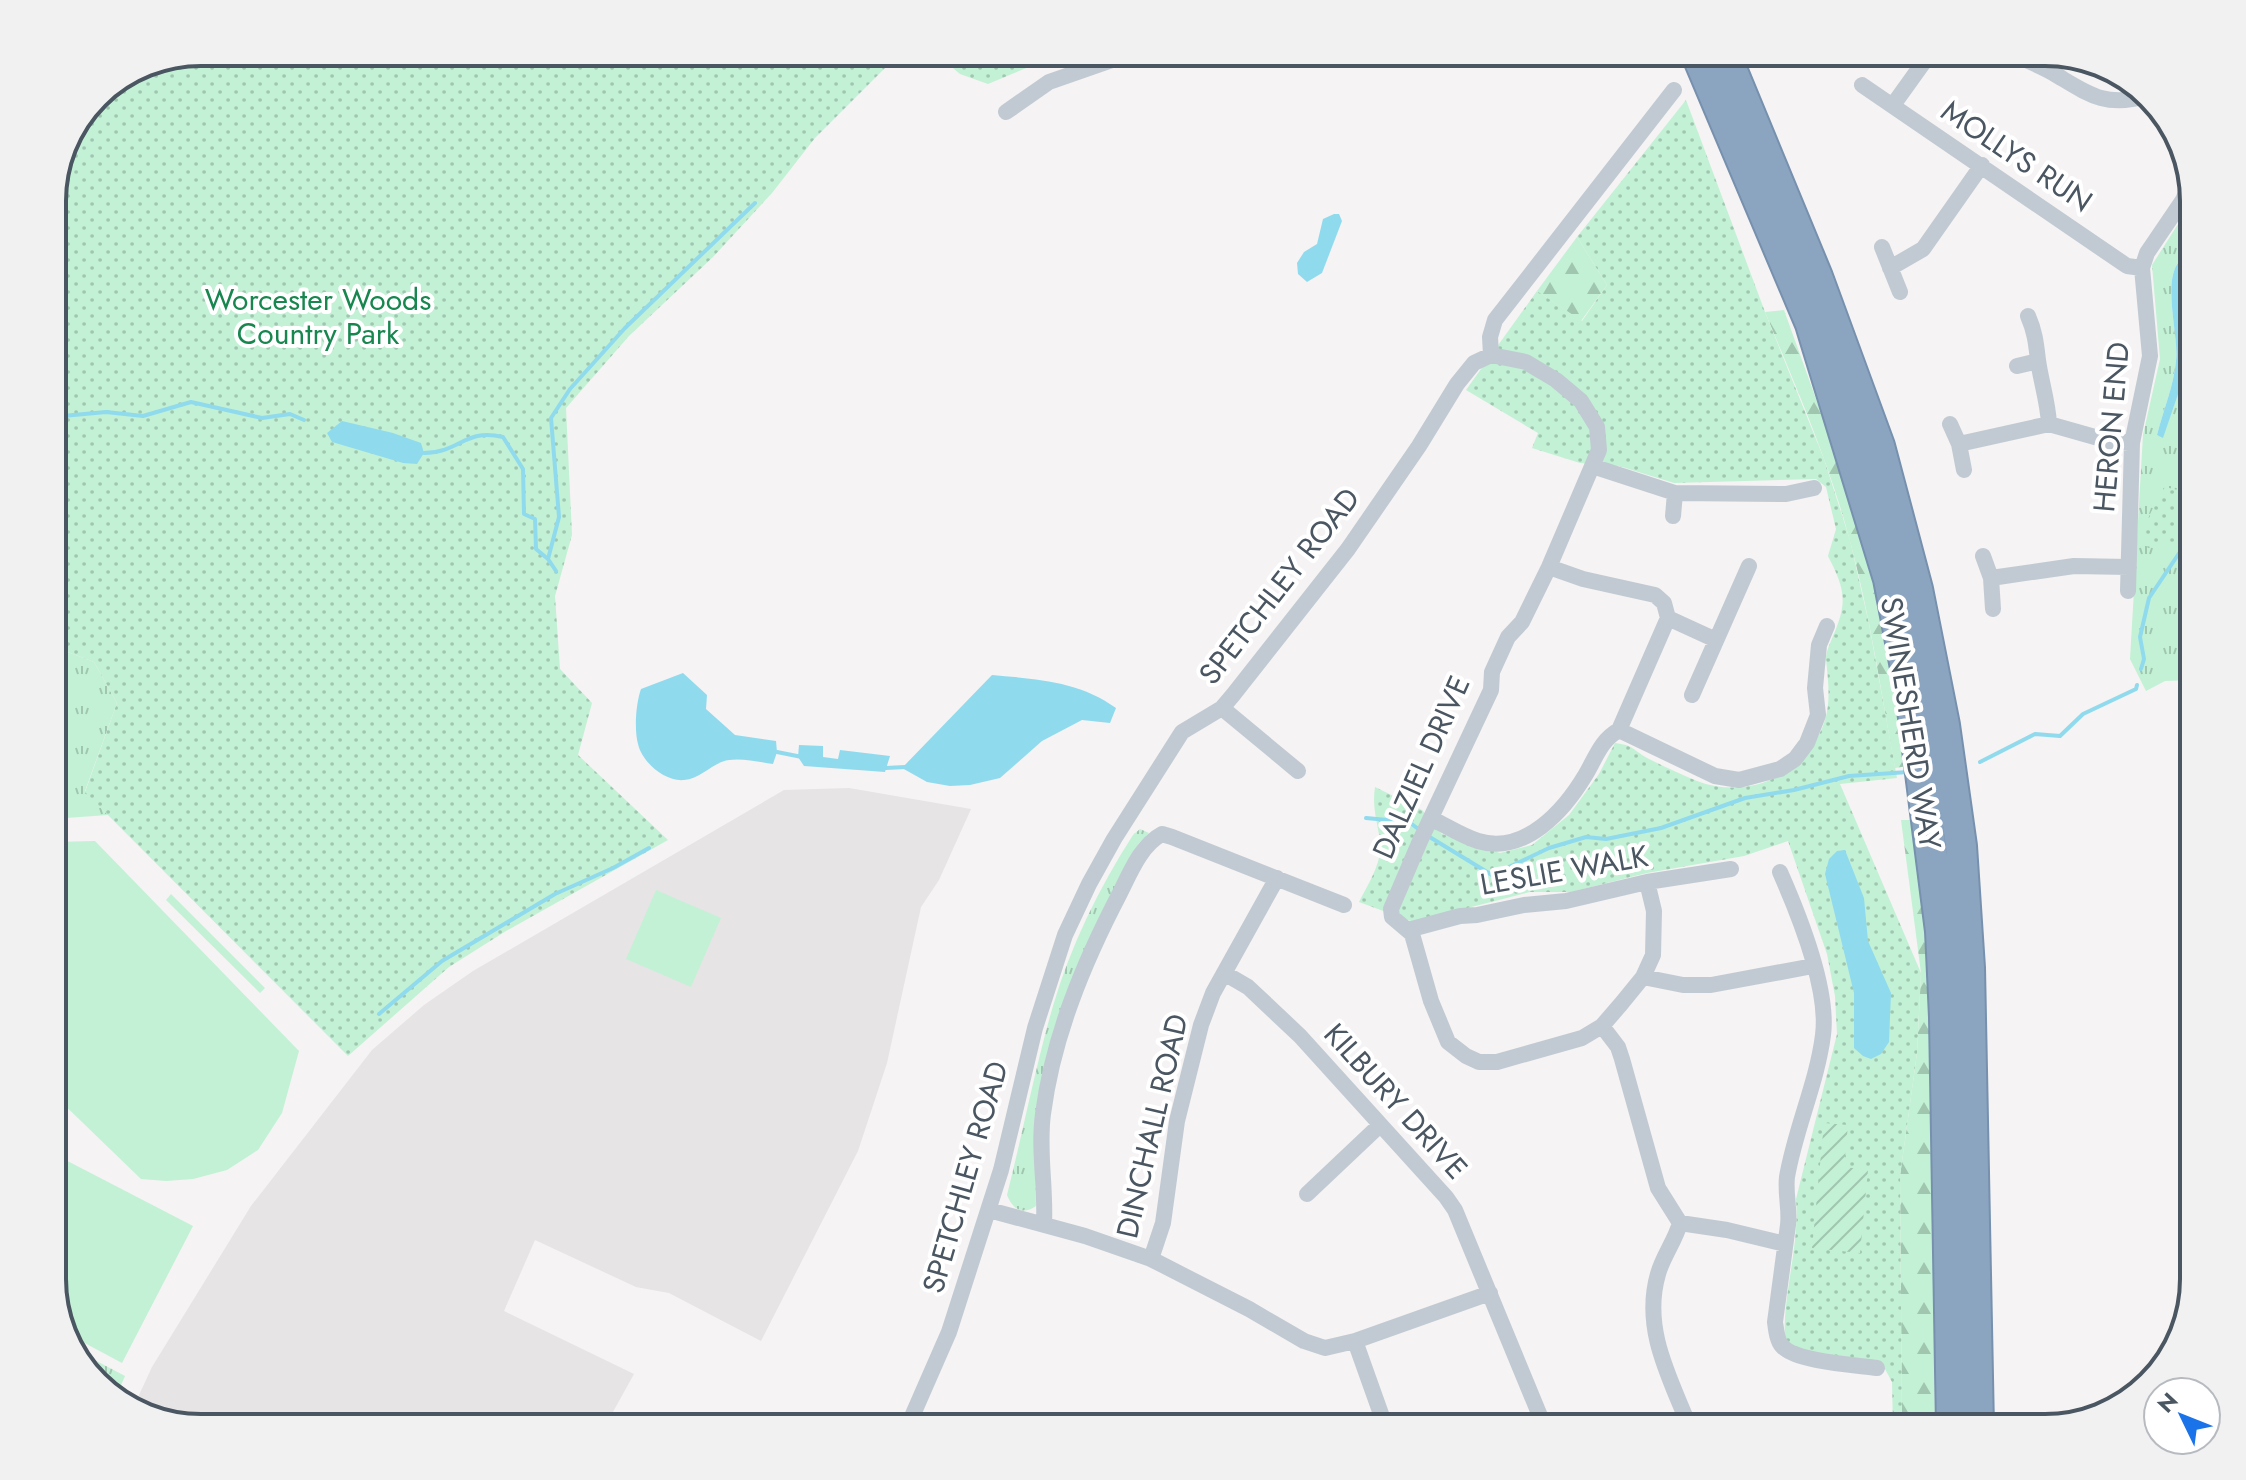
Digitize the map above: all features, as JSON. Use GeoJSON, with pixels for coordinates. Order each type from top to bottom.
{"type":"FeatureCollection","features":[{"type":"Feature","properties":{"kind":"highway","name":"SWINESHERD WAY"},"geometry":{"type":"LineString","coordinates":[[1702,66],[1811,324],[1889,579],[1911,694],[1941,931],[1952,1414]]}},
{"type":"Feature","properties":{"kind":"highway","name":"SWINESHERD WAY"},"geometry":{"type":"LineString","coordinates":[[1730,66],[1817,277],[1879,446],[1917,589],[1944,725],[1961,846],[1969,968],[1978,1414]]}},
{"type":"Feature","properties":{"kind":"highway"},"geometry":{"type":"LineString","coordinates":[[1744,66],[1753,121]]}},
{"type":"Feature","properties":{"kind":"street"},"geometry":{"type":"LineString","coordinates":[[1006,112],[1049,82],[1095,66]]}},
{"type":"Feature","properties":{"kind":"street"},"geometry":{"type":"LineString","coordinates":[[1893,105],[1921,66]]}},
{"type":"Feature","properties":{"kind":"street"},"geometry":{"type":"LineString","coordinates":[[2038,66],[2089,96],[2099,99],[2132,98]]}},
{"type":"Feature","properties":{"kind":"street"},"geometry":{"type":"LineString","coordinates":[[2051,72],[2054,66]]}},
{"type":"Feature","properties":{"kind":"street","name":"MOLLYS RUN"},"geometry":{"type":"LineString","coordinates":[[1862,85],[2127,266],[2142,268]]}},
{"type":"Feature","properties":{"kind":"street"},"geometry":{"type":"LineString","coordinates":[[1491,355],[1490,337],[1495,320],[1674,90]]}},
{"type":"Feature","properties":{"kind":"street"},"geometry":{"type":"LineString","coordinates":[[1890,268],[1923,249],[1982,165]]}},
{"type":"Feature","properties":{"kind":"street"},"geometry":{"type":"LineString","coordinates":[[2142,268],[2147,253],[2180,204]]}},
{"type":"Feature","properties":{"kind":"street"},"geometry":{"type":"LineString","coordinates":[[1882,247],[1900,292]]}},
{"type":"Feature","properties":{"kind":"street","name":"HERON END"},"geometry":{"type":"LineString","coordinates":[[2128,591],[2132,443],[2150,356],[2142,268]]}},
{"type":"Feature","properties":{"kind":"street"},"geometry":{"type":"LineString","coordinates":[[2028,316],[2037,337],[2049,424]]}},
{"type":"Feature","properties":{"kind":"street","name":"DALZIEL DRIVE"},"geometry":{"type":"LineString","coordinates":[[1491,355],[1526,362],[1556,380],[1581,401],[1597,427],[1599,450],[1549,567],[1522,622],[1508,637],[1492,672],[1491,690],[1391,909],[1392,917],[1412,934],[1431,1001],[1448,1042],[1479,1062],[1497,1062],[1582,1038],[1602,1026],[1643,977],[1653,955],[1654,911],[1647,882]]}},
{"type":"Feature","properties":{"kind":"street","name":"SPETCHLEY ROAD"},"geometry":{"type":"LineString","coordinates":[[913,1414],[949,1332],[989,1210],[1035,1028],[1065,935],[1114,839],[1182,732],[1222,708],[1348,549],[1419,446],[1457,384],[1474,363],[1491,355]]}},
{"type":"Feature","properties":{"kind":"street"},"geometry":{"type":"LineString","coordinates":[[2017,366],[2038,361]]}},
{"type":"Feature","properties":{"kind":"street"},"geometry":{"type":"LineString","coordinates":[[1950,424],[1959,444],[1964,470]]}},
{"type":"Feature","properties":{"kind":"street"},"geometry":{"type":"LineString","coordinates":[[1959,444],[2049,424],[2109,441],[2132,443]]}},
{"type":"Feature","properties":{"kind":"street"},"geometry":{"type":"LineString","coordinates":[[1592,466],[1675,493],[1786,494],[1814,488]]}},
{"type":"Feature","properties":{"kind":"street"},"geometry":{"type":"LineString","coordinates":[[1673,516],[1675,493]]}},
{"type":"Feature","properties":{"kind":"street"},"geometry":{"type":"LineString","coordinates":[[1983,556],[1991,578],[1993,609]]}},
{"type":"Feature","properties":{"kind":"street"},"geometry":{"type":"LineString","coordinates":[[1692,695],[1749,566]]}},
{"type":"Feature","properties":{"kind":"street"},"geometry":{"type":"LineString","coordinates":[[1991,578],[2074,566],[2129,567]]}},
{"type":"Feature","properties":{"kind":"street"},"geometry":{"type":"LineString","coordinates":[[1431,822],[1477,840],[1500,844],[1522,839],[1561,809],[1586,775],[1602,743],[1619,730],[1668,618],[1664,603],[1655,595],[1583,579],[1549,567]]}},
{"type":"Feature","properties":{"kind":"street"},"geometry":{"type":"LineString","coordinates":[[1668,618],[1716,640]]}},
{"type":"Feature","properties":{"kind":"street"},"geometry":{"type":"LineString","coordinates":[[1619,730],[1715,776],[1739,780],[1780,769],[1795,759],[1807,743],[1818,715],[1815,688],[1819,645],[1827,626]]}},
{"type":"Feature","properties":{"kind":"street"},"geometry":{"type":"LineString","coordinates":[[1222,708],[1298,771]]}},
{"type":"Feature","properties":{"kind":"street"},"geometry":{"type":"LineString","coordinates":[[1044,1224],[1043,1114],[1062,1033],[1085,963],[1149,844],[1162,834],[1344,905]]}},
{"type":"Feature","properties":{"kind":"street","name":"LESLIE WALK"},"geometry":{"type":"LineString","coordinates":[[1408,930],[1460,916],[1566,901],[1647,882],[1731,869]]}},
{"type":"Feature","properties":{"kind":"street"},"geometry":{"type":"LineString","coordinates":[[1780,872],[1799,915],[1822,992],[1824,1032],[1787,1180],[1789,1222],[1775,1322],[1781,1346],[1807,1357],[1877,1368]]}},
{"type":"Feature","properties":{"kind":"street","name":"DINCHALL ROAD"},"geometry":{"type":"LineString","coordinates":[[1151,1259],[1169,1197],[1173,1147],[1201,1025],[1224,973],[1277,878]]}},
{"type":"Feature","properties":{"kind":"street"},"geometry":{"type":"LineString","coordinates":[[1643,977],[1683,985],[1711,985],[1813,966]]}},
{"type":"Feature","properties":{"kind":"street","name":"KILBURY DRIVE"},"geometry":{"type":"LineString","coordinates":[[1224,973],[1248,987],[1300,1036],[1455,1210],[1539,1414]]}},
{"type":"Feature","properties":{"kind":"street"},"geometry":{"type":"LineString","coordinates":[[1602,1026],[1618,1047],[1658,1188],[1680,1223],[1785,1244]]}},
{"type":"Feature","properties":{"kind":"street"},"geometry":{"type":"LineString","coordinates":[[1307,1194],[1380,1125]]}},
{"type":"Feature","properties":{"kind":"street"},"geometry":{"type":"LineString","coordinates":[[989,1210],[1044,1224],[1151,1259],[1314,1346],[1325,1348],[1355,1341],[1490,1293]]}},
{"type":"Feature","properties":{"kind":"street"},"geometry":{"type":"LineString","coordinates":[[1680,1223],[1657,1275],[1652,1313],[1656,1343],[1684,1414]]}},
{"type":"Feature","properties":{"kind":"street"},"geometry":{"type":"LineString","coordinates":[[1355,1341],[1381,1414]]}},
{"type":"Feature","properties":{"kind":"shaded area"},"geometry":{"type":"Polygon","coordinates":[[[849,788],[971,809],[939,880],[921,907],[887,1063],[858,1151],[761,1341],[669,1293],[636,1287],[535,1240],[504,1311],[634,1374],[612,1414],[201,1414],[157,1407],[138,1398],[152,1367],[251,1206],[372,1050],[424,1005],[473,971],[784,790],[849,788]]]}},
{"type":"Feature","properties":{"kind":"green space","name":"Worcester Woods Country Park"},"geometry":{"type":"Polygon","coordinates":[[[201,66],[887,66],[815,138],[772,193],[713,257],[629,336],[566,408],[572,535],[555,596],[560,669],[592,703],[578,755],[668,840],[506,931],[449,967],[348,1056],[85,792],[117,703],[94,662],[66,651],[66,192],[76,149],[89,126],[105,105],[126,89],[149,76],[201,66]]]}},
{"type":"Feature","properties":{"kind":"green space"},"geometry":{"type":"Polygon","coordinates":[[[950,66],[1031,66],[988,84],[960,74],[950,66]]]}},
{"type":"Feature","properties":{"kind":"green space"},"geometry":{"type":"Polygon","coordinates":[[[1686,100],[1824,459],[1850,540],[1897,778],[1840,784],[1921,973],[1917,1053],[1900,1176],[1902,1414],[1893,1414],[1892,1382],[1885,1369],[1811,1360],[1785,1342],[1786,1306],[1796,1235],[1796,1199],[1837,1034],[1835,996],[1827,954],[1788,841],[1744,856],[1647,873],[1571,892],[1530,892],[1413,922],[1359,902],[1379,856],[1375,787],[1422,810],[1442,834],[1500,853],[1532,845],[1569,815],[1599,774],[1615,743],[1697,781],[1737,788],[1756,785],[1791,768],[1817,739],[1825,720],[1828,698],[1826,656],[1842,604],[1841,587],[1828,556],[1836,529],[1826,487],[1816,479],[1674,483],[1619,466],[1580,463],[1532,448],[1538,433],[1466,390],[1537,291],[1582,321],[1607,285],[1577,237],[1686,100]]]}},
{"type":"Feature","properties":{"kind":"green space"},"geometry":{"type":"Polygon","coordinates":[[[2180,221],[2180,261],[2172,282],[2176,361],[2157,435],[2163,437],[2180,388],[2180,680],[2165,681],[2146,691],[2130,659],[2143,435],[2160,359],[2152,265],[2180,221]]]}},
{"type":"Feature","properties":{"kind":"green space"},"geometry":{"type":"Polygon","coordinates":[[[1577,237],[1607,285],[1581,321],[1537,291],[1577,237]]]}},
{"type":"Feature","properties":{"kind":"green space"},"geometry":{"type":"Polygon","coordinates":[[[1784,310],[1865,535],[1908,766],[1895,768],[1864,597],[1842,512],[1765,312],[1784,310]]]}},
{"type":"Feature","properties":{"kind":"green space"},"geometry":{"type":"Polygon","coordinates":[[[2165,487],[2180,491],[2180,543],[2148,548],[2142,540],[2151,512],[2165,487]]]}},
{"type":"Feature","properties":{"kind":"green space"},"geometry":{"type":"Polygon","coordinates":[[[66,651],[94,662],[117,703],[85,791],[108,815],[66,818],[66,651]]]}},
{"type":"Feature","properties":{"kind":"green space"},"geometry":{"type":"Polygon","coordinates":[[[1901,820],[1917,820],[1930,971],[1935,1414],[1902,1414],[1900,1176],[1917,1053],[1921,973],[1901,820]]]}},
{"type":"Feature","properties":{"kind":"green space"},"geometry":{"type":"Polygon","coordinates":[[[1140,829],[1149,833],[1139,843],[1085,950],[1035,1167],[1036,1206],[1019,1210],[1007,1195],[1040,1053],[1060,983],[1097,896],[1133,835],[1140,829]]]}},
{"type":"Feature","properties":{"kind":"green space"},"geometry":{"type":"Polygon","coordinates":[[[95,841],[299,1051],[282,1113],[258,1150],[227,1170],[193,1179],[141,1179],[66,1107],[66,842],[95,841]]]}},
{"type":"Feature","properties":{"kind":"green space"},"geometry":{"type":"Polygon","coordinates":[[[656,890],[721,918],[691,987],[626,959],[656,890]]]}},
{"type":"Feature","properties":{"kind":"green space"},"geometry":{"type":"Polygon","coordinates":[[[171,894],[265,988],[260,993],[166,900],[171,894]]]}},
{"type":"Feature","properties":{"kind":"green space"},"geometry":{"type":"Polygon","coordinates":[[[1824,1123],[1848,1125],[1844,1167],[1868,1170],[1860,1253],[1812,1248],[1824,1123]]]}},
{"type":"Feature","properties":{"kind":"green space"},"geometry":{"type":"Polygon","coordinates":[[[66,1160],[193,1226],[122,1363],[81,1341],[73,1323],[66,1288],[66,1160]]]}},
{"type":"Feature","properties":{"kind":"green space"},"geometry":{"type":"Polygon","coordinates":[[[92,1359],[125,1376],[120,1387],[92,1359]]]}},
{"type":"Feature","properties":{"kind":"water"},"geometry":{"type":"Polygon","coordinates":[[[1339,214],[1342,221],[1322,273],[1307,282],[1298,274],[1297,263],[1304,252],[1317,244],[1323,219],[1339,214]]]}},
{"type":"Feature","properties":{"kind":"water"},"geometry":{"type":"Polygon","coordinates":[[[2180,261],[2180,389],[2163,438],[2157,435],[2176,361],[2172,299],[2175,269],[2180,261]]]}},
{"type":"Feature","properties":{"kind":"water"},"geometry":{"type":"Polygon","coordinates":[[[342,421],[421,443],[424,453],[417,464],[403,463],[332,442],[327,433],[342,421]]]}},
{"type":"Feature","properties":{"kind":"water"},"geometry":{"type":"Polygon","coordinates":[[[683,673],[707,695],[706,709],[735,735],[776,741],[777,752],[773,764],[729,760],[696,777],[677,780],[649,764],[640,751],[637,738],[636,716],[641,689],[683,673]]]}},
{"type":"Feature","properties":{"kind":"water"},"geometry":{"type":"Polygon","coordinates":[[[992,675],[1072,687],[1116,708],[1110,723],[1082,720],[1042,741],[1000,778],[950,786],[927,782],[902,768],[992,675]]]}},
{"type":"Feature","properties":{"kind":"water"},"geometry":{"type":"Polygon","coordinates":[[[799,745],[823,746],[823,757],[838,759],[840,750],[890,756],[885,772],[804,766],[798,757],[799,745]]]}},
{"type":"Feature","properties":{"kind":"water"},"geometry":{"type":"Polygon","coordinates":[[[1845,850],[1864,898],[1868,941],[1891,993],[1889,1042],[1881,1054],[1871,1059],[1854,1048],[1854,993],[1825,874],[1829,859],[1837,851],[1845,850]]]}},
{"type":"Feature","properties":{"kind":"waterway"},"geometry":{"type":"LineString","coordinates":[[548,559],[559,517],[551,418],[570,389],[625,328],[755,203]]}},
{"type":"Feature","properties":{"kind":"waterway"},"geometry":{"type":"LineString","coordinates":[[66,416],[106,412],[143,416],[191,402],[262,418],[290,414],[304,420]]}},
{"type":"Feature","properties":{"kind":"waterway"},"geometry":{"type":"LineString","coordinates":[[424,453],[447,449],[480,436],[503,437],[523,469],[524,514],[535,519],[536,549],[556,571]]}},
{"type":"Feature","properties":{"kind":"waterway"},"geometry":{"type":"LineString","coordinates":[[2141,669],[2144,659],[2140,637],[2149,598],[2180,552]]}},
{"type":"Feature","properties":{"kind":"waterway"},"geometry":{"type":"LineString","coordinates":[[1980,762],[2035,734],[2060,736],[2083,714],[2136,689],[2137,685]]}},
{"type":"Feature","properties":{"kind":"waterway"},"geometry":{"type":"LineString","coordinates":[[777,752],[802,757]]}},
{"type":"Feature","properties":{"kind":"waterway"},"geometry":{"type":"LineString","coordinates":[[886,768],[905,767]]}},
{"type":"Feature","properties":{"kind":"waterway"},"geometry":{"type":"LineString","coordinates":[[1428,836],[1492,875],[1549,848],[1586,837],[1606,839],[1661,828],[1745,798],[1849,776],[1908,772]]}},
{"type":"Feature","properties":{"kind":"waterway"},"geometry":{"type":"LineString","coordinates":[[1366,818],[1409,822],[1421,831]]}},
{"type":"Feature","properties":{"kind":"waterway"},"geometry":{"type":"LineString","coordinates":[[379,1014],[442,961],[555,894],[649,848]]}}]}
